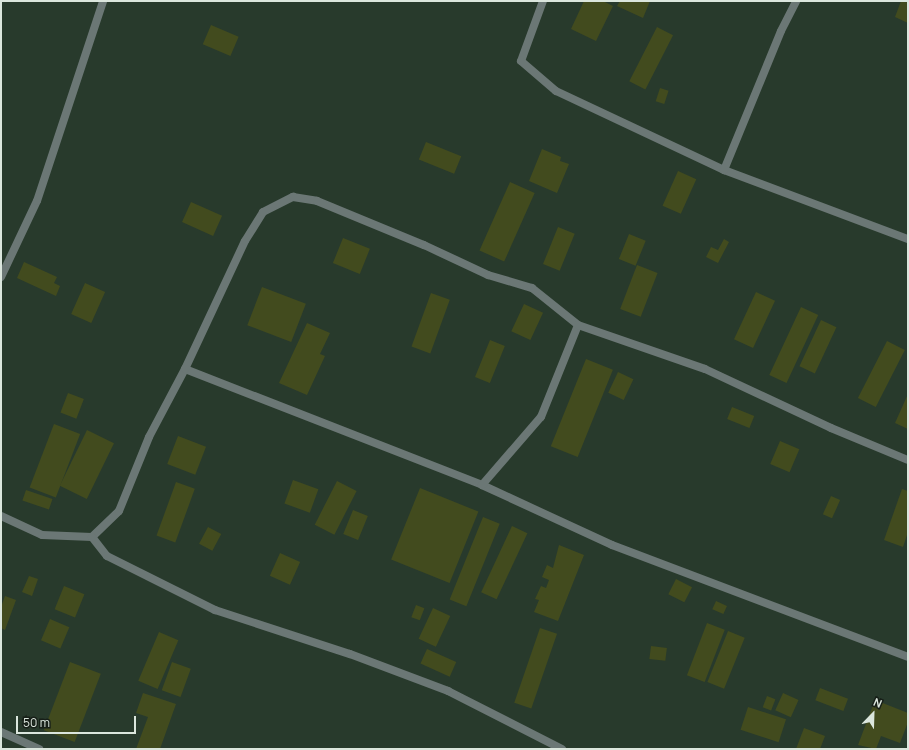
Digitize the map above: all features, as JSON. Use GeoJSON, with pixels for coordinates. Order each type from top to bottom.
{"type":"FeatureCollection","features":[{"type":"Feature","properties":{"kind":"street"},"geometry":{"type":"LineString","coordinates":[[1,277],[37,201],[103,1]]}},
{"type":"Feature","properties":{"kind":"street"},"geometry":{"type":"LineString","coordinates":[[543,1],[521,61],[556,91],[724,170],[908,239]]}},
{"type":"Feature","properties":{"kind":"street"},"geometry":{"type":"LineString","coordinates":[[724,170],[781,31],[796,1]]}},
{"type":"Feature","properties":{"kind":"street"},"geometry":{"type":"LineString","coordinates":[[1,516],[42,535],[92,536],[119,511],[149,437],[185,368],[249,235],[263,212],[293,197],[317,201],[424,245],[488,275],[532,288],[578,325],[706,369],[831,428],[908,460]]}},
{"type":"Feature","properties":{"kind":"street"},"geometry":{"type":"LineString","coordinates":[[482,485],[541,418],[578,325]]}},
{"type":"Feature","properties":{"kind":"street"},"geometry":{"type":"LineString","coordinates":[[185,368],[482,485],[612,545],[908,657]]}},
{"type":"Feature","properties":{"kind":"street"},"geometry":{"type":"LineString","coordinates":[[92,536],[107,556],[215,610],[350,654],[448,691],[562,749]]}},
{"type":"Feature","properties":{"kind":"street"},"geometry":{"type":"LineString","coordinates":[[1,732],[39,749]]}},
{"type":"Feature","properties":{"kind":"building"},"geometry":{"type":"Polygon","coordinates":[[[584,1],[603,1],[613,6],[596,41],[571,29],[584,1]]]}},
{"type":"Feature","properties":{"kind":"building"},"geometry":{"type":"Polygon","coordinates":[[[620,1],[650,1],[643,18],[617,6],[620,1]]]}},
{"type":"Feature","properties":{"kind":"building"},"geometry":{"type":"Polygon","coordinates":[[[901,1],[908,1],[908,23],[895,17],[901,1]]]}},
{"type":"Feature","properties":{"kind":"building"},"geometry":{"type":"Polygon","coordinates":[[[211,25],[239,37],[230,56],[203,44],[211,25]]]}},
{"type":"Feature","properties":{"kind":"building"},"geometry":{"type":"Polygon","coordinates":[[[657,27],[673,35],[645,90],[629,81],[657,27]]]}},
{"type":"Feature","properties":{"kind":"building"},"geometry":{"type":"Polygon","coordinates":[[[660,88],[669,91],[664,104],[656,101],[660,88]]]}},
{"type":"Feature","properties":{"kind":"building"},"geometry":{"type":"Polygon","coordinates":[[[426,142],[461,156],[454,174],[419,160],[426,142]]]}},
{"type":"Feature","properties":{"kind":"building"},"geometry":{"type":"Polygon","coordinates":[[[542,149],[561,157],[560,161],[569,164],[557,193],[529,181],[542,149]]]}},
{"type":"Feature","properties":{"kind":"building"},"geometry":{"type":"Polygon","coordinates":[[[678,171],[696,179],[681,214],[663,206],[678,171]]]}},
{"type":"Feature","properties":{"kind":"building"},"geometry":{"type":"Polygon","coordinates":[[[510,182],[535,193],[504,261],[479,251],[510,182]]]}},
{"type":"Feature","properties":{"kind":"building"},"geometry":{"type":"Polygon","coordinates":[[[191,202],[222,216],[213,236],[182,222],[191,202]]]}},
{"type":"Feature","properties":{"kind":"building"},"geometry":{"type":"Polygon","coordinates":[[[558,227],[575,234],[560,271],[543,264],[558,227]]]}},
{"type":"Feature","properties":{"kind":"building"},"geometry":{"type":"Polygon","coordinates":[[[629,234],[646,241],[636,266],[619,259],[629,234]]]}},
{"type":"Feature","properties":{"kind":"building"},"geometry":{"type":"Polygon","coordinates":[[[343,238],[370,249],[360,274],[333,263],[343,238]]]}},
{"type":"Feature","properties":{"kind":"building"},"geometry":{"type":"Polygon","coordinates":[[[724,239],[729,242],[718,263],[706,257],[711,247],[718,250],[724,239]]]}},
{"type":"Feature","properties":{"kind":"building"},"geometry":{"type":"Polygon","coordinates":[[[24,262],[57,277],[54,283],[60,286],[56,296],[17,278],[24,262]]]}},
{"type":"Feature","properties":{"kind":"building"},"geometry":{"type":"Polygon","coordinates":[[[637,265],[658,273],[641,317],[620,309],[637,265]]]}},
{"type":"Feature","properties":{"kind":"building"},"geometry":{"type":"Polygon","coordinates":[[[85,283],[105,292],[91,323],[71,314],[85,283]]]}},
{"type":"Feature","properties":{"kind":"building"},"geometry":{"type":"Polygon","coordinates":[[[262,287],[306,304],[291,342],[247,325],[262,287]]]}},
{"type":"Feature","properties":{"kind":"building"},"geometry":{"type":"Polygon","coordinates":[[[756,292],[775,301],[753,348],[734,339],[756,292]]]}},
{"type":"Feature","properties":{"kind":"building"},"geometry":{"type":"Polygon","coordinates":[[[431,293],[450,300],[430,353],[412,347],[431,293]]]}},
{"type":"Feature","properties":{"kind":"building"},"geometry":{"type":"Polygon","coordinates":[[[524,304],[543,313],[530,340],[511,331],[524,304]]]}},
{"type":"Feature","properties":{"kind":"building"},"geometry":{"type":"Polygon","coordinates":[[[801,307],[818,315],[787,383],[769,375],[801,307]]]}},
{"type":"Feature","properties":{"kind":"building"},"geometry":{"type":"Polygon","coordinates":[[[821,320],[836,327],[815,373],[799,366],[821,320]]]}},
{"type":"Feature","properties":{"kind":"building"},"geometry":{"type":"Polygon","coordinates":[[[307,323],[330,333],[320,354],[325,356],[307,395],[279,383],[307,323]]]}},
{"type":"Feature","properties":{"kind":"building"},"geometry":{"type":"Polygon","coordinates":[[[490,340],[505,346],[490,383],[475,377],[490,340]]]}},
{"type":"Feature","properties":{"kind":"building"},"geometry":{"type":"Polygon","coordinates":[[[887,341],[905,350],[876,407],[858,398],[887,341]]]}},
{"type":"Feature","properties":{"kind":"building"},"geometry":{"type":"Polygon","coordinates":[[[586,359],[613,370],[578,457],[551,446],[586,359]]]}},
{"type":"Feature","properties":{"kind":"building"},"geometry":{"type":"Polygon","coordinates":[[[618,372],[633,379],[624,400],[608,393],[618,372]]]}},
{"type":"Feature","properties":{"kind":"building"},"geometry":{"type":"Polygon","coordinates":[[[68,393],[84,399],[76,419],[60,413],[68,393]]]}},
{"type":"Feature","properties":{"kind":"building"},"geometry":{"type":"Polygon","coordinates":[[[908,394],[908,429],[895,423],[908,394]]]}},
{"type":"Feature","properties":{"kind":"building"},"geometry":{"type":"Polygon","coordinates":[[[732,407],[754,416],[749,428],[727,419],[732,407]]]}},
{"type":"Feature","properties":{"kind":"building"},"geometry":{"type":"Polygon","coordinates":[[[54,424],[80,434],[56,498],[30,487],[54,424]]]}},
{"type":"Feature","properties":{"kind":"building"},"geometry":{"type":"Polygon","coordinates":[[[87,430],[114,443],[87,499],[60,486],[87,430]]]}},
{"type":"Feature","properties":{"kind":"building"},"geometry":{"type":"Polygon","coordinates":[[[178,436],[206,447],[195,475],[167,464],[178,436]]]}},
{"type":"Feature","properties":{"kind":"building"},"geometry":{"type":"Polygon","coordinates":[[[780,441],[799,449],[790,472],[770,464],[780,441]]]}},
{"type":"Feature","properties":{"kind":"building"},"geometry":{"type":"Polygon","coordinates":[[[293,480],[318,489],[310,513],[284,503],[293,480]]]}},
{"type":"Feature","properties":{"kind":"building"},"geometry":{"type":"Polygon","coordinates":[[[337,481],[357,491],[334,535],[315,525],[337,481]]]}},
{"type":"Feature","properties":{"kind":"building"},"geometry":{"type":"Polygon","coordinates":[[[176,482],[195,489],[175,542],[157,536],[176,482]]]}},
{"type":"Feature","properties":{"kind":"building"},"geometry":{"type":"Polygon","coordinates":[[[420,488],[478,512],[450,583],[391,559],[420,488]]]}},
{"type":"Feature","properties":{"kind":"building"},"geometry":{"type":"Polygon","coordinates":[[[902,489],[908,491],[908,532],[903,547],[884,540],[902,489]]]}},
{"type":"Feature","properties":{"kind":"building"},"geometry":{"type":"Polygon","coordinates":[[[26,490],[52,499],[49,510],[22,500],[26,490]]]}},
{"type":"Feature","properties":{"kind":"building"},"geometry":{"type":"Polygon","coordinates":[[[831,496],[840,500],[832,518],[823,514],[831,496]]]}},
{"type":"Feature","properties":{"kind":"building"},"geometry":{"type":"Polygon","coordinates":[[[353,510],[368,516],[358,540],[343,534],[353,510]]]}},
{"type":"Feature","properties":{"kind":"building"},"geometry":{"type":"Polygon","coordinates":[[[483,517],[500,524],[466,606],[450,600],[483,517]]]}},
{"type":"Feature","properties":{"kind":"building"},"geometry":{"type":"Polygon","coordinates":[[[512,526],[527,533],[497,599],[481,592],[512,526]]]}},
{"type":"Feature","properties":{"kind":"building"},"geometry":{"type":"Polygon","coordinates":[[[208,527],[221,534],[212,551],[199,544],[208,527]]]}},
{"type":"Feature","properties":{"kind":"building"},"geometry":{"type":"Polygon","coordinates":[[[559,545],[584,555],[558,621],[534,612],[539,600],[535,599],[541,586],[546,588],[549,580],[542,577],[547,565],[553,568],[559,545]]]}},
{"type":"Feature","properties":{"kind":"building"},"geometry":{"type":"Polygon","coordinates":[[[280,553],[300,562],[290,585],[270,576],[280,553]]]}},
{"type":"Feature","properties":{"kind":"building"},"geometry":{"type":"Polygon","coordinates":[[[29,576],[38,579],[32,596],[22,592],[29,576]]]}},
{"type":"Feature","properties":{"kind":"building"},"geometry":{"type":"Polygon","coordinates":[[[676,579],[692,587],[684,602],[668,594],[676,579]]]}},
{"type":"Feature","properties":{"kind":"building"},"geometry":{"type":"Polygon","coordinates":[[[64,586],[84,594],[75,617],[55,609],[64,586]]]}},
{"type":"Feature","properties":{"kind":"building"},"geometry":{"type":"Polygon","coordinates":[[[5,596],[16,600],[5,630],[1,628],[1,607],[5,596]]]}},
{"type":"Feature","properties":{"kind":"building"},"geometry":{"type":"Polygon","coordinates":[[[716,601],[727,606],[723,614],[712,609],[716,601]]]}},
{"type":"Feature","properties":{"kind":"building"},"geometry":{"type":"Polygon","coordinates":[[[416,605],[424,608],[420,620],[411,617],[416,605]]]}},
{"type":"Feature","properties":{"kind":"building"},"geometry":{"type":"Polygon","coordinates":[[[433,608],[450,616],[436,647],[419,639],[433,608]]]}},
{"type":"Feature","properties":{"kind":"building"},"geometry":{"type":"Polygon","coordinates":[[[50,619],[69,627],[60,648],[41,640],[50,619]]]}},
{"type":"Feature","properties":{"kind":"building"},"geometry":{"type":"Polygon","coordinates":[[[707,623],[725,630],[705,682],[687,675],[707,623]]]}},
{"type":"Feature","properties":{"kind":"building"},"geometry":{"type":"Polygon","coordinates":[[[540,628],[557,634],[531,709],[514,703],[540,628]]]}},
{"type":"Feature","properties":{"kind":"building"},"geometry":{"type":"Polygon","coordinates":[[[728,631],[745,638],[724,689],[707,682],[728,631]]]}},
{"type":"Feature","properties":{"kind":"building"},"geometry":{"type":"Polygon","coordinates":[[[159,632],[178,640],[158,689],[138,681],[159,632]]]}},
{"type":"Feature","properties":{"kind":"building"},"geometry":{"type":"Polygon","coordinates":[[[651,646],[667,648],[665,661],[649,659],[651,646]]]}},
{"type":"Feature","properties":{"kind":"building"},"geometry":{"type":"Polygon","coordinates":[[[427,649],[456,662],[450,677],[420,664],[427,649]]]}},
{"type":"Feature","properties":{"kind":"building"},"geometry":{"type":"Polygon","coordinates":[[[70,662],[101,674],[75,742],[44,730],[70,662]]]}},
{"type":"Feature","properties":{"kind":"building"},"geometry":{"type":"Polygon","coordinates":[[[172,662],[191,669],[181,697],[162,690],[172,662]]]}},
{"type":"Feature","properties":{"kind":"building"},"geometry":{"type":"Polygon","coordinates":[[[820,688],[848,699],[843,711],[815,700],[820,688]]]}},
{"type":"Feature","properties":{"kind":"building"},"geometry":{"type":"Polygon","coordinates":[[[143,693],[176,704],[160,749],[136,749],[148,717],[136,713],[143,693]]]}},
{"type":"Feature","properties":{"kind":"building"},"geometry":{"type":"Polygon","coordinates":[[[783,693],[799,700],[791,717],[775,710],[783,693]]]}},
{"type":"Feature","properties":{"kind":"building"},"geometry":{"type":"Polygon","coordinates":[[[767,696],[775,699],[771,710],[763,707],[767,696]]]}},
{"type":"Feature","properties":{"kind":"building"},"geometry":{"type":"Polygon","coordinates":[[[875,700],[908,713],[908,722],[900,743],[881,736],[876,749],[858,745],[875,700]]]}},
{"type":"Feature","properties":{"kind":"building"},"geometry":{"type":"Polygon","coordinates":[[[748,707],[786,719],[779,742],[741,730],[748,707]]]}},
{"type":"Feature","properties":{"kind":"building"},"geometry":{"type":"Polygon","coordinates":[[[804,728],[825,736],[820,749],[796,749],[804,728]]]}}]}
